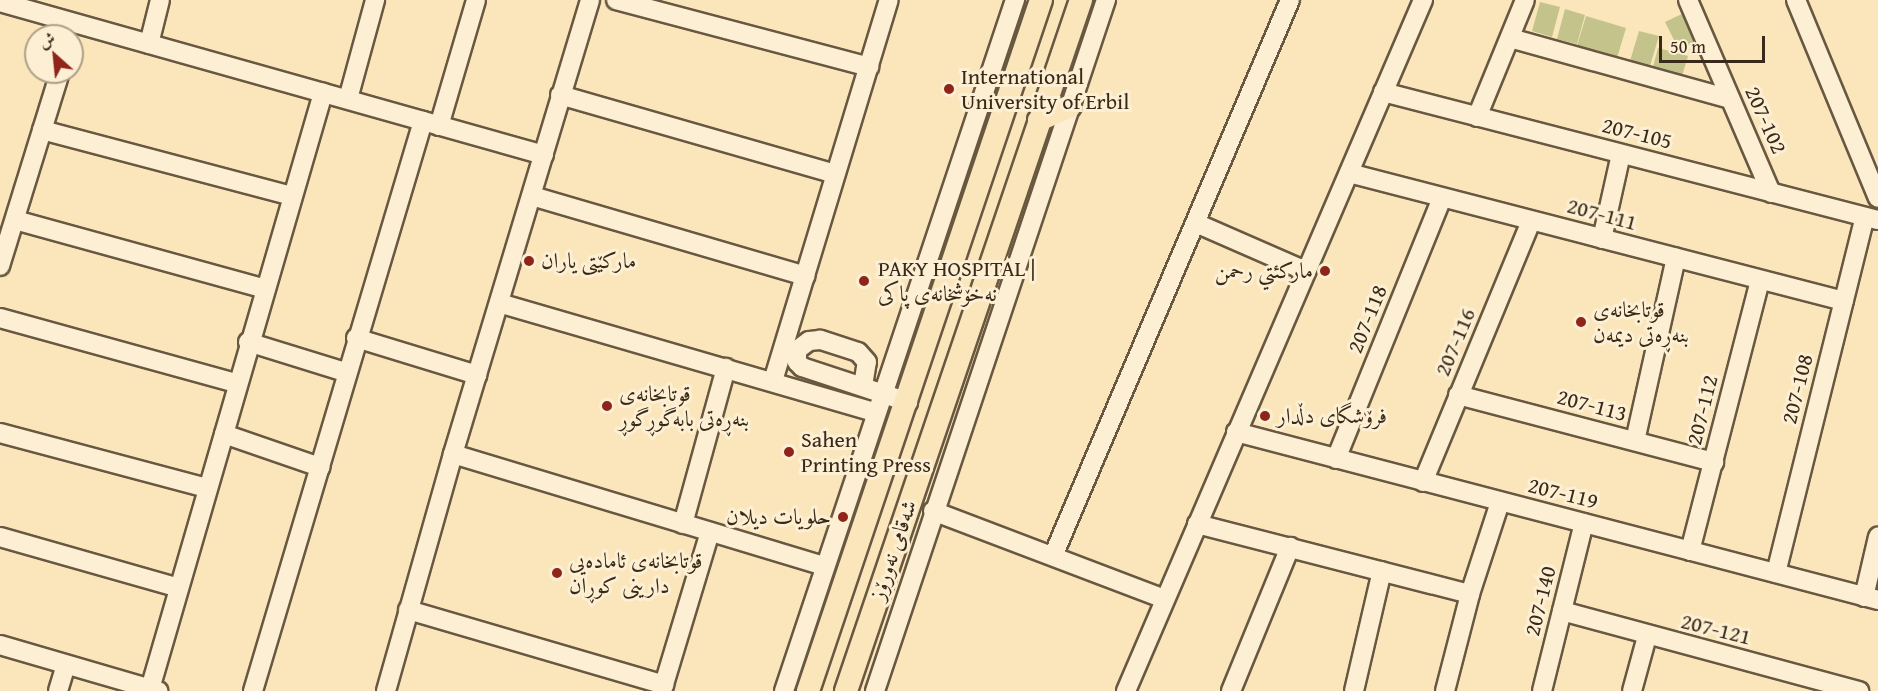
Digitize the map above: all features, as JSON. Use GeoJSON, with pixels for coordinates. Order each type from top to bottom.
{"type":"FeatureCollection","features":[{"type":"Feature","properties":{"kind":"main road","name":"شەقامی نەورۆز"},"geometry":{"type":"LineString","coordinates":[[808,691],[908,402],[1041,0]]}},
{"type":"Feature","properties":{"kind":"main road","name":"شەقامی نەورۆز"},"geometry":{"type":"LineString","coordinates":[[846,691],[1004,217],[1081,0]]}},
{"type":"Feature","properties":{"kind":"main road"},"geometry":{"type":"LineString","coordinates":[[1039,120],[1070,106]]}},
{"type":"Feature","properties":{"kind":"main road"},"geometry":{"type":"LineString","coordinates":[[983,177],[992,187],[1013,192]]}},
{"type":"Feature","properties":{"kind":"main road"},"geometry":{"type":"LineString","coordinates":[[972,207],[990,207],[1004,217]]}},
{"type":"Feature","properties":{"kind":"street"},"geometry":{"type":"LineString","coordinates":[[148,44],[160,0]]}},
{"type":"Feature","properties":{"kind":"street"},"geometry":{"type":"LineString","coordinates":[[348,99],[375,0]]}},
{"type":"Feature","properties":{"kind":"street"},"geometry":{"type":"LineString","coordinates":[[253,691],[320,467],[345,372],[476,0]]}},
{"type":"Feature","properties":{"kind":"street"},"geometry":{"type":"LineString","coordinates":[[386,691],[453,454],[590,0]]}},
{"type":"Feature","properties":{"kind":"street"},"geometry":{"type":"LineString","coordinates":[[616,0],[869,67]]}},
{"type":"Feature","properties":{"kind":"street"},"geometry":{"type":"LineString","coordinates":[[773,381],[806,276],[834,174],[889,0]]}},
{"type":"Feature","properties":{"kind":"street"},"geometry":{"type":"LineString","coordinates":[[784,691],[881,392],[1015,0]]}},
{"type":"Feature","properties":{"kind":"street"},"geometry":{"type":"LineString","coordinates":[[875,691],[933,511],[1106,0]]}},
{"type":"Feature","properties":{"kind":"street"},"geometry":{"type":"LineString","coordinates":[[1053,555],[1290,0]]}},
{"type":"Feature","properties":{"kind":"street"},"geometry":{"type":"LineString","coordinates":[[1126,691],[1423,0]]}},
{"type":"Feature","properties":{"kind":"street"},"geometry":{"type":"LineString","coordinates":[[1478,117],[1525,0]]}},
{"type":"Feature","properties":{"kind":"street","name":"207-102"},"geometry":{"type":"LineString","coordinates":[[1688,0],[1771,193]]}},
{"type":"Feature","properties":{"kind":"street"},"geometry":{"type":"LineString","coordinates":[[1796,0],[1878,198]]}},
{"type":"Feature","properties":{"kind":"street"},"geometry":{"type":"LineString","coordinates":[[0,2],[53,8],[68,24]]}},
{"type":"Feature","properties":{"kind":"street"},"geometry":{"type":"LineString","coordinates":[[84,31],[148,44],[544,155]]}},
{"type":"Feature","properties":{"kind":"street"},"geometry":{"type":"LineString","coordinates":[[1510,39],[1730,99]]}},
{"type":"Feature","properties":{"kind":"street"},"geometry":{"type":"LineString","coordinates":[[0,266],[56,84]]}},
{"type":"Feature","properties":{"kind":"street"},"geometry":{"type":"LineString","coordinates":[[0,645],[154,690],[179,588],[224,434],[236,383],[323,93]]}},
{"type":"Feature","properties":{"kind":"street","name":"207-105"},"geometry":{"type":"LineString","coordinates":[[1383,93],[1871,219]]}},
{"type":"Feature","properties":{"kind":"street"},"geometry":{"type":"LineString","coordinates":[[560,94],[834,174]]}},
{"type":"Feature","properties":{"kind":"street"},"geometry":{"type":"LineString","coordinates":[[42,130],[291,196]]}},
{"type":"Feature","properties":{"kind":"street"},"geometry":{"type":"LineString","coordinates":[[1602,239],[1621,154]]}},
{"type":"Feature","properties":{"kind":"street","name":"207-111"},"geometry":{"type":"LineString","coordinates":[[1348,173],[1844,301]]}},
{"type":"Feature","properties":{"kind":"street"},"geometry":{"type":"LineString","coordinates":[[532,196],[806,276]]}},
{"type":"Feature","properties":{"kind":"street","name":"207-118"},"geometry":{"type":"LineString","coordinates":[[1336,459],[1442,198]]}},
{"type":"Feature","properties":{"kind":"street","name":"207-108"},"geometry":{"type":"LineString","coordinates":[[1776,573],[1844,301],[1871,219]]}},
{"type":"Feature","properties":{"kind":"street"},"geometry":{"type":"LineString","coordinates":[[15,220],[266,289]]}},
{"type":"Feature","properties":{"kind":"street","name":"207-116"},"geometry":{"type":"LineString","coordinates":[[1423,482],[1531,220]]}},
{"type":"Feature","properties":{"kind":"street"},"geometry":{"type":"LineString","coordinates":[[1196,223],[1306,271]]}},
{"type":"Feature","properties":{"kind":"street"},"geometry":{"type":"LineString","coordinates":[[1635,441],[1676,258]]}},
{"type":"Feature","properties":{"kind":"street","name":"207-112"},"geometry":{"type":"LineString","coordinates":[[1690,551],[1760,280]]}},
{"type":"Feature","properties":{"kind":"street"},"geometry":{"type":"LineString","coordinates":[[499,303],[875,412]]}},
{"type":"Feature","properties":{"kind":"street"},"geometry":{"type":"LineString","coordinates":[[0,318],[236,383]]}},
{"type":"Feature","properties":{"kind":"street"},"geometry":{"type":"LineString","coordinates":[[357,338],[477,375]]}},
{"type":"Feature","properties":{"kind":"street"},"geometry":{"type":"LineString","coordinates":[[248,342],[345,372]]}},
{"type":"Feature","properties":{"kind":"street"},"geometry":{"type":"LineString","coordinates":[[683,524],[726,368]]}},
{"type":"Feature","properties":{"kind":"street"},"geometry":{"type":"LineString","coordinates":[[863,386],[908,402]]}},
{"type":"Feature","properties":{"kind":"street","name":"207-113"},"geometry":{"type":"LineString","coordinates":[[1458,395],[1714,462]]}},
{"type":"Feature","properties":{"kind":"street","name":"207-119"},"geometry":{"type":"LineString","coordinates":[[1236,432],[1871,599]]}},
{"type":"Feature","properties":{"kind":"street"},"geometry":{"type":"LineString","coordinates":[[0,433],[207,488]]}},
{"type":"Feature","properties":{"kind":"street"},"geometry":{"type":"LineString","coordinates":[[224,434],[320,467]]}},
{"type":"Feature","properties":{"kind":"street"},"geometry":{"type":"LineString","coordinates":[[453,454],[825,566]]}},
{"type":"Feature","properties":{"kind":"street"},"geometry":{"type":"LineString","coordinates":[[1445,691],[1470,594],[1500,502]]}},
{"type":"Feature","properties":{"kind":"street"},"geometry":{"type":"LineString","coordinates":[[933,511],[1165,599]]}},
{"type":"Feature","properties":{"kind":"street"},"geometry":{"type":"LineString","coordinates":[[1197,524],[1470,594]]}},
{"type":"Feature","properties":{"kind":"street","name":"207-140"},"geometry":{"type":"LineString","coordinates":[[1542,691],[1584,524]]}},
{"type":"Feature","properties":{"kind":"street"},"geometry":{"type":"LineString","coordinates":[[408,610],[663,688],[711,532]]}},
{"type":"Feature","properties":{"kind":"street"},"geometry":{"type":"LineString","coordinates":[[0,537],[179,588]]}},
{"type":"Feature","properties":{"kind":"street"},"geometry":{"type":"LineString","coordinates":[[1871,599],[1878,537]]}},
{"type":"Feature","properties":{"kind":"street"},"geometry":{"type":"LineString","coordinates":[[1231,691],[1290,547]]}},
{"type":"Feature","properties":{"kind":"street"},"geometry":{"type":"LineString","coordinates":[[1354,691],[1382,571]]}},
{"type":"Feature","properties":{"kind":"street","name":"207-121"},"geometry":{"type":"LineString","coordinates":[[1562,611],[1647,636],[1859,691]]}},
{"type":"Feature","properties":{"kind":"street"},"geometry":{"type":"LineString","coordinates":[[1632,691],[1647,636]]}},
{"type":"Feature","properties":{"kind":"street"},"geometry":{"type":"LineString","coordinates":[[58,691],[66,665]]}},
{"type":"Feature","properties":{"kind":"shaded area"},"geometry":{"type":"Polygon","coordinates":[[[1540,2],[1560,7],[1552,37],[1532,31],[1540,2]]]}},
{"type":"Feature","properties":{"kind":"shaded area"},"geometry":{"type":"Polygon","coordinates":[[[1565,9],[1585,15],[1577,44],[1557,39],[1565,9]]]}},
{"type":"Feature","properties":{"kind":"shaded area"},"geometry":{"type":"Polygon","coordinates":[[[1684,13],[1697,41],[1679,50],[1665,22],[1684,13]]]}},
{"type":"Feature","properties":{"kind":"shaded area"},"geometry":{"type":"Polygon","coordinates":[[[1586,16],[1626,28],[1617,58],[1577,46],[1586,16]]]}},
{"type":"Feature","properties":{"kind":"shaded area"},"geometry":{"type":"Polygon","coordinates":[[[1639,31],[1659,36],[1650,66],[1630,61],[1639,31]]]}},
{"type":"Feature","properties":{"kind":"shaded area"},"geometry":{"type":"Polygon","coordinates":[[[1658,48],[1688,56],[1682,76],[1653,67],[1658,48]]]}},
{"type":"Feature","properties":{"kind":"place","name":"International University of Erbil"},"geometry":{"type":"Point","coordinates":[949,89]}},
{"type":"Feature","properties":{"kind":"place","name":"مارکێتی یاران"},"geometry":{"type":"Point","coordinates":[529,261]}},
{"type":"Feature","properties":{"kind":"place","name":"ماركئتي رحمن"},"geometry":{"type":"Point","coordinates":[1325,271]}},
{"type":"Feature","properties":{"kind":"place","name":"PAKY HOSPITAL | نەخۆشخانەی پاکی"},"geometry":{"type":"Point","coordinates":[864,281]}},
{"type":"Feature","properties":{"kind":"place","name":"قوتابخانەی بنەڕەتی دیمەن"},"geometry":{"type":"Point","coordinates":[1581,322]}},
{"type":"Feature","properties":{"kind":"place","name":"قوتابخانەی بنەڕەتی بابەگوڕگوڕ"},"geometry":{"type":"Point","coordinates":[607,406]}},
{"type":"Feature","properties":{"kind":"place","name":"فرۆشگای دڵدار"},"geometry":{"type":"Point","coordinates":[1265,416]}},
{"type":"Feature","properties":{"kind":"place","name":"Sahen Printing Press"},"geometry":{"type":"Point","coordinates":[789,452]}},
{"type":"Feature","properties":{"kind":"place","name":"حلويات ديلان"},"geometry":{"type":"Point","coordinates":[843,517]}},
{"type":"Feature","properties":{"kind":"place","name":"قوتابخانەی ئامادەیی دارینی کوڕان"},"geometry":{"type":"Point","coordinates":[557,573]}}]}
